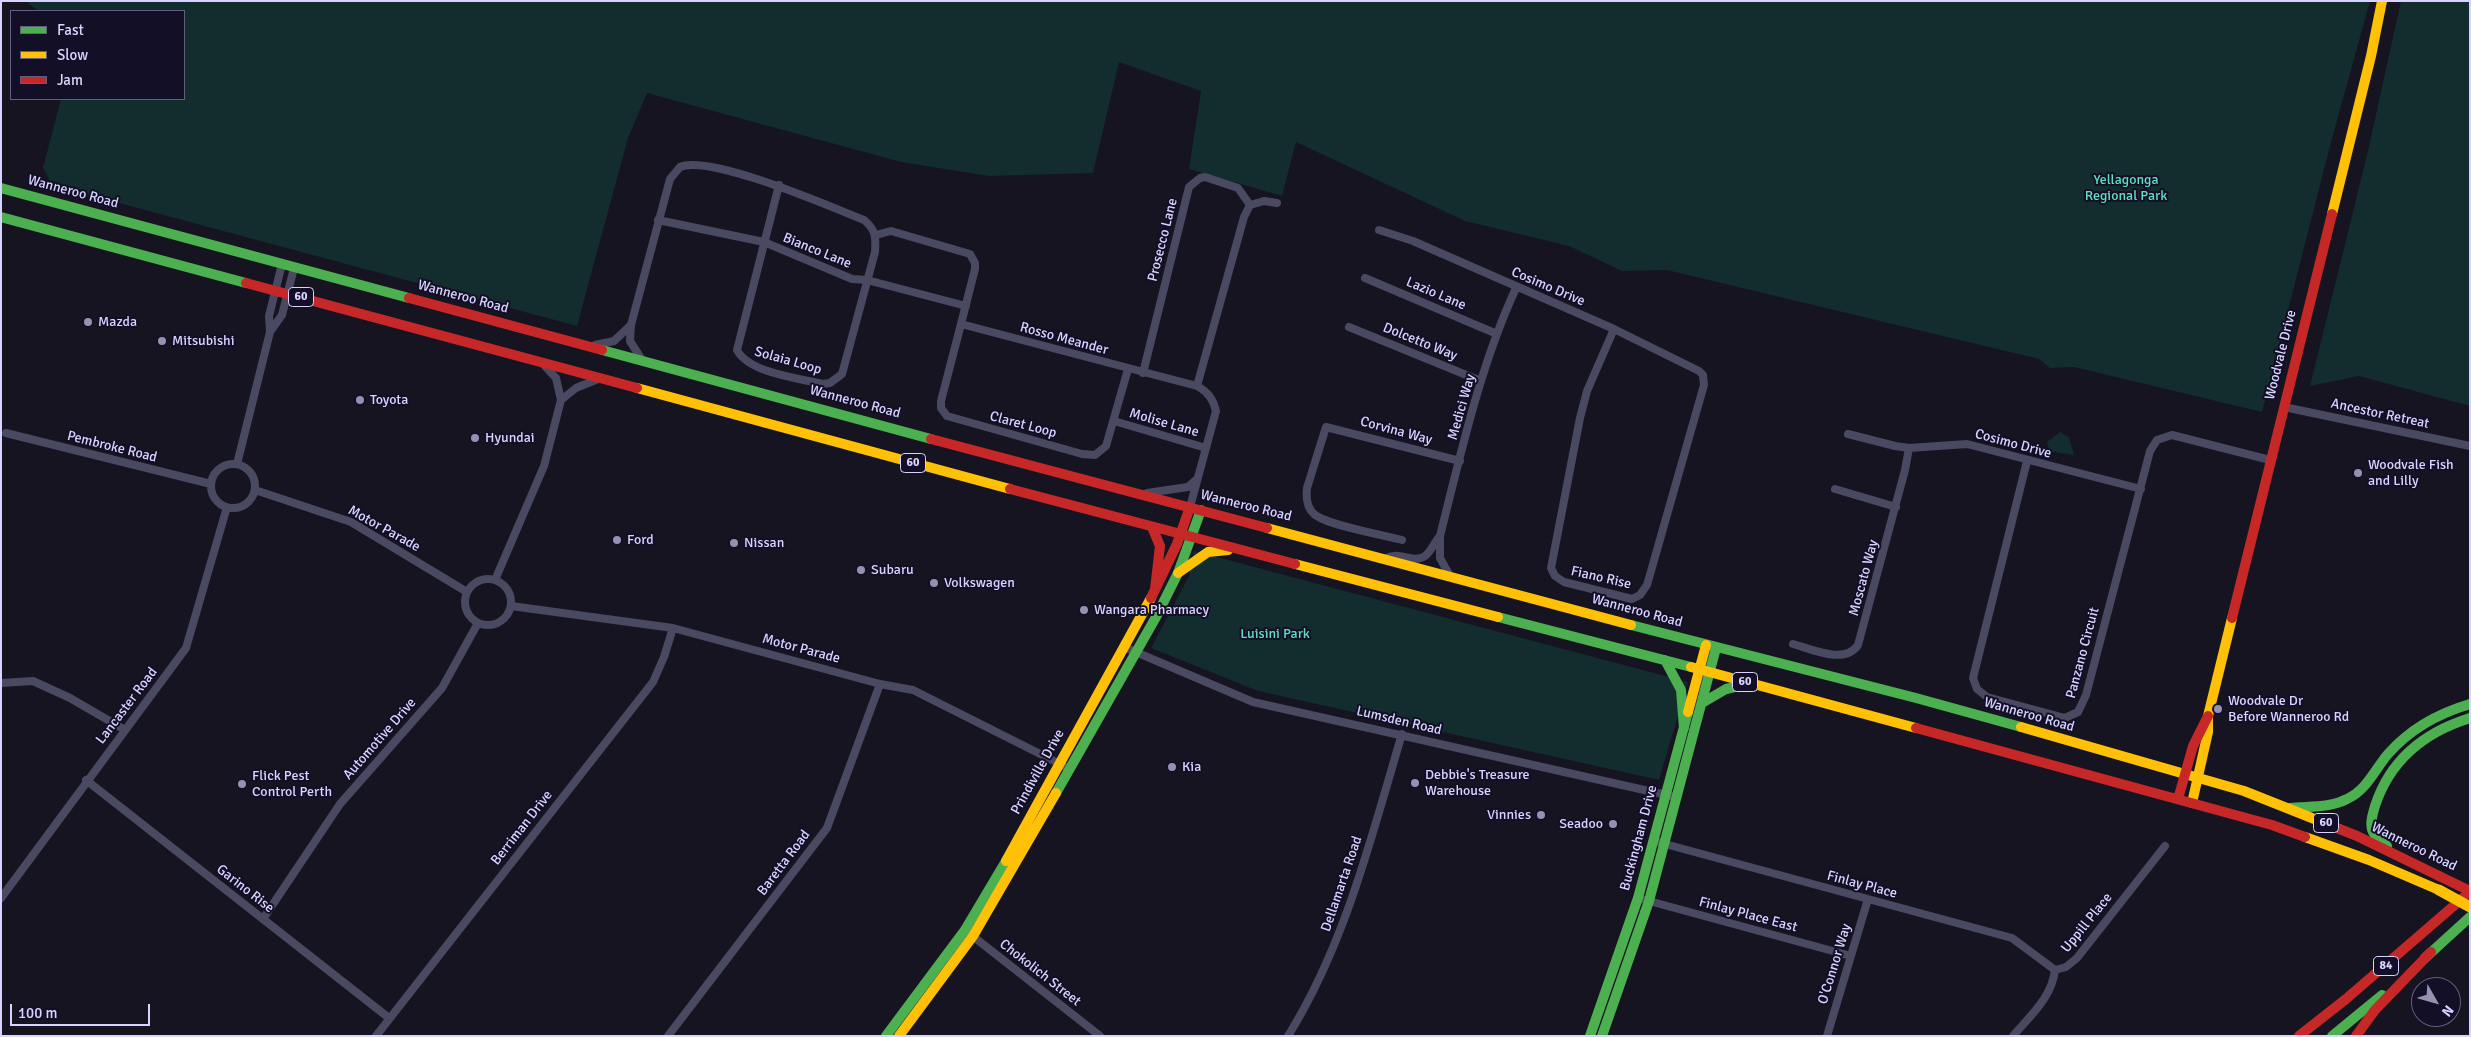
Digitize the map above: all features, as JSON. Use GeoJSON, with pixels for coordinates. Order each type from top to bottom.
{"type":"FeatureCollection","features":[{"type":"Feature","properties":{"kind":"main road","name":"Woodvale Drive"},"geometry":{"type":"LineString","coordinates":[[2192,803],[2208,732],[2208,716],[2371,56],[2382,1]]}},
{"type":"Feature","properties":{"kind":"main road","name":"Wanneroo Road"},"geometry":{"type":"LineString","coordinates":[[1,188],[1135,493],[1386,558],[1711,646],[1916,698],[2184,773],[2289,808],[2391,851],[2470,891]]}},
{"type":"Feature","properties":{"kind":"main road","name":"60"},"geometry":{"type":"LineString","coordinates":[[1,218],[287,293],[599,379],[1152,527],[1665,660],[2297,832],[2438,890],[2470,907]]}},
{"type":"Feature","properties":{"kind":"main road","name":"Prindiville Drive"},"geometry":{"type":"LineString","coordinates":[[899,1036],[969,933],[1130,649],[1178,572],[1196,508]]}},
{"type":"Feature","properties":{"kind":"main road"},"geometry":{"type":"LineString","coordinates":[[1152,527],[1160,546],[1155,589]]}},
{"type":"Feature","properties":{"kind":"main road","name":"Prindiville Drive"},"geometry":{"type":"LineString","coordinates":[[1130,649],[1155,589],[1187,536]]}},
{"type":"Feature","properties":{"kind":"main road"},"geometry":{"type":"LineString","coordinates":[[1178,572],[1208,552],[1241,550]]}},
{"type":"Feature","properties":{"kind":"main road","name":"Buckingham Drive"},"geometry":{"type":"LineString","coordinates":[[1602,1036],[1644,899],[1671,796],[1684,728],[1705,671],[1711,646]]}},
{"type":"Feature","properties":{"kind":"main road"},"geometry":{"type":"LineString","coordinates":[[1665,660],[1682,690],[1684,728]]}},
{"type":"Feature","properties":{"kind":"main road","name":"Buckingham Drive"},"geometry":{"type":"LineString","coordinates":[[1671,796],[1702,704],[1705,671]]}},
{"type":"Feature","properties":{"kind":"main road"},"geometry":{"type":"LineString","coordinates":[[1702,704],[1726,689],[1752,684]]}},
{"type":"Feature","properties":{"kind":"main road"},"geometry":{"type":"LineString","coordinates":[[2289,808],[2331,804],[2360,792],[2390,751],[2404,738],[2440,714],[2470,704]]}},
{"type":"Feature","properties":{"kind":"main road","name":"Woodvale Drive"},"geometry":{"type":"LineString","coordinates":[[2178,799],[2198,730],[2208,716]]}},
{"type":"Feature","properties":{"kind":"main road"},"geometry":{"type":"LineString","coordinates":[[2391,851],[2373,832],[2372,826],[2378,796],[2390,773],[2410,750],[2426,737],[2452,723],[2470,718]]}},
{"type":"Feature","properties":{"kind":"main road","name":"84"},"geometry":{"type":"LineString","coordinates":[[2299,1036],[2381,969],[2470,891]]}},
{"type":"Feature","properties":{"kind":"main road","name":"Buckingham Drive"},"geometry":{"type":"LineString","coordinates":[[1590,1036],[1644,899]]}},
{"type":"Feature","properties":{"kind":"main road","name":"84"},"geometry":{"type":"LineString","coordinates":[[2332,1036],[2470,917]]}},
{"type":"Feature","properties":{"kind":"main road","name":"Prindiville Drive"},"geometry":{"type":"LineString","coordinates":[[886,1036],[969,933]]}},
{"type":"Feature","properties":{"kind":"main road"},"geometry":{"type":"LineString","coordinates":[[2356,1036],[2375,1010],[2431,952]]}},
{"type":"Feature","properties":{"kind":"street"},"geometry":{"type":"LineString","coordinates":[[643,360],[630,341],[631,325],[670,179],[674,172],[686,165],[699,164],[780,185],[864,220],[876,235],[891,231],[970,254],[975,263],[975,269],[961,324]]}},
{"type":"Feature","properties":{"kind":"street","name":"Prosecco Lane"},"geometry":{"type":"LineString","coordinates":[[1143,373],[1189,187],[1200,178],[1230,185],[1240,190],[1250,206]]}},
{"type":"Feature","properties":{"kind":"street","name":"Solaia Loop"},"geometry":{"type":"LineString","coordinates":[[780,185],[737,350],[741,358],[756,368],[822,384],[836,380],[842,374],[867,280],[876,235]]}},
{"type":"Feature","properties":{"kind":"street"},"geometry":{"type":"LineString","coordinates":[[1196,508],[1198,478],[1216,411],[1210,396],[1197,386],[1244,218],[1250,206],[1264,201],[1277,203]]}},
{"type":"Feature","properties":{"kind":"street","name":"Bianco Lane"},"geometry":{"type":"LineString","coordinates":[[658,220],[764,242],[852,279],[867,280],[966,306]]}},
{"type":"Feature","properties":{"kind":"street","name":"Cosimo Drive"},"geometry":{"type":"LineString","coordinates":[[1379,230],[1413,241],[1516,288],[1614,329],[1699,371],[1703,375]]}},
{"type":"Feature","properties":{"kind":"street"},"geometry":{"type":"LineString","coordinates":[[237,464],[270,332],[269,316],[282,264]]}},
{"type":"Feature","properties":{"kind":"street"},"geometry":{"type":"LineString","coordinates":[[270,332],[282,317],[294,268]]}},
{"type":"Feature","properties":{"kind":"street","name":"Lazio Lane"},"geometry":{"type":"LineString","coordinates":[[1364,278],[1497,334]]}},
{"type":"Feature","properties":{"kind":"street","name":"Medici Way"},"geometry":{"type":"LineString","coordinates":[[1450,576],[1440,558],[1440,536],[1482,381],[1497,334],[1516,288]]}},
{"type":"Feature","properties":{"kind":"street","name":"Rosso Meander"},"geometry":{"type":"LineString","coordinates":[[961,324],[1197,386]]}},
{"type":"Feature","properties":{"kind":"street","name":"Claret Loop"},"geometry":{"type":"LineString","coordinates":[[961,324],[941,401],[941,408],[947,416],[1090,455],[1101,452],[1106,446],[1128,369]]}},
{"type":"Feature","properties":{"kind":"street"},"geometry":{"type":"LineString","coordinates":[[591,346],[614,341],[631,325]]}},
{"type":"Feature","properties":{"kind":"street","name":"Dolcetto Way"},"geometry":{"type":"LineString","coordinates":[[1349,327],[1482,381]]}},
{"type":"Feature","properties":{"kind":"street","name":"Fiano Rise"},"geometry":{"type":"LineString","coordinates":[[1614,329],[1587,392],[1572,453],[1562,518],[1551,561],[1555,576],[1564,582],[1627,600],[1636,598],[1645,590],[1704,385],[1703,375]]}},
{"type":"Feature","properties":{"kind":"street"},"geometry":{"type":"LineString","coordinates":[[496,580],[544,466],[561,400],[556,378],[542,363]]}},
{"type":"Feature","properties":{"kind":"street"},"geometry":{"type":"LineString","coordinates":[[561,400],[576,388],[599,379]]}},
{"type":"Feature","properties":{"kind":"street","name":"Ancestor Retreat"},"geometry":{"type":"LineString","coordinates":[[2284,407],[2470,446]]}},
{"type":"Feature","properties":{"kind":"street","name":"Molise Lane"},"geometry":{"type":"LineString","coordinates":[[1114,421],[1206,448]]}},
{"type":"Feature","properties":{"kind":"street","name":"Corvina Way"},"geometry":{"type":"LineString","coordinates":[[1402,540],[1324,520],[1310,510],[1306,499],[1307,488],[1326,426],[1460,461]]}},
{"type":"Feature","properties":{"kind":"street","name":"Pembroke Road"},"geometry":{"type":"LineString","coordinates":[[6,433],[211,484]]}},
{"type":"Feature","properties":{"kind":"street","name":"Cosimo Drive"},"geometry":{"type":"LineString","coordinates":[[1848,434],[1909,448],[1967,444],[2141,489]]}},
{"type":"Feature","properties":{"kind":"street","name":"Panzano Circuit"},"geometry":{"type":"LineString","coordinates":[[2027,461],[1973,678],[1977,689],[1987,697],[2064,718],[2072,716],[2082,706],[2150,451],[2157,440],[2164,436],[2180,436],[2270,460]]}},
{"type":"Feature","properties":{"kind":"street","name":"Moscato Way"},"geometry":{"type":"LineString","coordinates":[[1793,644],[1838,655],[1849,653],[1856,649],[1896,506],[1909,448]]}},
{"type":"Feature","properties":{"kind":"street"},"geometry":{"type":"LineString","coordinates":[[237,464],[249,470],[253,476],[255,490],[252,497],[241,507],[227,507],[215,498],[211,484],[213,477],[223,467],[237,464]]}},
{"type":"Feature","properties":{"kind":"street"},"geometry":{"type":"LineString","coordinates":[[1135,493],[1188,487],[1198,478]]}},
{"type":"Feature","properties":{"kind":"street"},"geometry":{"type":"LineString","coordinates":[[1835,489],[1896,506]]}},
{"type":"Feature","properties":{"kind":"street","name":"Motor Parade"},"geometry":{"type":"LineString","coordinates":[[255,490],[351,522],[467,592]]}},
{"type":"Feature","properties":{"kind":"street","name":"Lancaster Road"},"geometry":{"type":"LineString","coordinates":[[1,898],[86,780],[186,648],[227,507]]}},
{"type":"Feature","properties":{"kind":"street","name":"Medici Way"},"geometry":{"type":"LineString","coordinates":[[1386,558],[1397,554],[1419,558],[1427,555],[1440,536]]}},
{"type":"Feature","properties":{"kind":"street"},"geometry":{"type":"LineString","coordinates":[[496,580],[508,590],[511,606],[508,614],[494,624],[478,623],[466,610],[467,592],[479,581],[496,580]]}},
{"type":"Feature","properties":{"kind":"street","name":"Motor Parade"},"geometry":{"type":"LineString","coordinates":[[511,606],[673,628],[880,684],[913,690],[1064,766]]}},
{"type":"Feature","properties":{"kind":"street","name":"Automotive Drive"},"geometry":{"type":"LineString","coordinates":[[263,919],[340,804],[442,688],[478,623]]}},
{"type":"Feature","properties":{"kind":"street","name":"Berriman Drive"},"geometry":{"type":"LineString","coordinates":[[376,1036],[653,682],[664,658],[673,628]]}},
{"type":"Feature","properties":{"kind":"street","name":"Lumsden Road"},"geometry":{"type":"LineString","coordinates":[[1130,649],[1253,702],[1671,796]]}},
{"type":"Feature","properties":{"kind":"street"},"geometry":{"type":"LineString","coordinates":[[1,683],[33,681],[70,698],[125,730]]}},
{"type":"Feature","properties":{"kind":"street","name":"Baretta Road"},"geometry":{"type":"LineString","coordinates":[[668,1036],[827,828],[880,684]]}},
{"type":"Feature","properties":{"kind":"street","name":"Dellamarta Road"},"geometry":{"type":"LineString","coordinates":[[1288,1036],[1322,976],[1347,914],[1402,734]]}},
{"type":"Feature","properties":{"kind":"street","name":"Garino Rise"},"geometry":{"type":"LineString","coordinates":[[86,780],[390,1018]]}},
{"type":"Feature","properties":{"kind":"street","name":"Finlay Place"},"geometry":{"type":"LineString","coordinates":[[1659,842],[2012,938],[2055,970]]}},
{"type":"Feature","properties":{"kind":"street","name":"Uppill Place"},"geometry":{"type":"LineString","coordinates":[[2013,1036],[2049,994],[2054,983],[2055,970],[2066,967],[2077,958],[2165,846]]}},
{"type":"Feature","properties":{"kind":"street","name":"Finlay Place East"},"geometry":{"type":"LineString","coordinates":[[1644,899],[1850,956]]}},
{"type":"Feature","properties":{"kind":"street","name":"O'Connor Way"},"geometry":{"type":"LineString","coordinates":[[1827,1036],[1868,899]]}},
{"type":"Feature","properties":{"kind":"street","name":"Chokolich Street"},"geometry":{"type":"LineString","coordinates":[[969,933],[1100,1036]]}},
{"type":"Feature","properties":{"kind":"green space","name":"Yellagonga Regional Park"},"geometry":{"type":"Polygon","coordinates":[[[26,1],[2370,1],[2330,146],[2262,412],[2074,367],[2050,368],[2039,359],[1667,270],[1622,271],[1569,246],[1465,221],[1296,142],[1282,196],[1189,169],[1201,91],[1119,62],[1093,173],[989,176],[901,162],[647,93],[628,138],[577,326],[52,185],[43,168],[61,100],[185,100],[185,10],[37,10],[26,1]]]}},
{"type":"Feature","properties":{"kind":"green space"},"geometry":{"type":"Polygon","coordinates":[[[2401,1],[2470,1],[2470,406],[2359,376],[2310,386],[2368,151],[2401,1]]]}},
{"type":"Feature","properties":{"kind":"green space"},"geometry":{"type":"Polygon","coordinates":[[[2060,432],[2069,437],[2074,455],[2049,451],[2047,442],[2060,432]]]}},
{"type":"Feature","properties":{"kind":"green space","name":"Luisini Park"},"geometry":{"type":"Polygon","coordinates":[[[1194,551],[1688,682],[1659,780],[1258,691],[1151,648],[1189,576],[1194,551]]]}},
{"type":"Feature","properties":{"kind":"traffic: fast"},"geometry":{"type":"LineString","coordinates":[[1,188],[409,298]]}},
{"type":"Feature","properties":{"kind":"traffic: fast"},"geometry":{"type":"LineString","coordinates":[[1,217],[246,283]]}},
{"type":"Feature","properties":{"kind":"traffic: fast"},"geometry":{"type":"LineString","coordinates":[[602,350],[931,439]]}},
{"type":"Feature","properties":{"kind":"traffic: fast"},"geometry":{"type":"LineString","coordinates":[[1056,793],[1156,617],[1178,573],[1201,510]]}},
{"type":"Feature","properties":{"kind":"traffic: fast"},"geometry":{"type":"LineString","coordinates":[[1498,617],[1691,667]]}},
{"type":"Feature","properties":{"kind":"traffic: fast"},"geometry":{"type":"LineString","coordinates":[[1631,625],[2021,727]]}},
{"type":"Feature","properties":{"kind":"traffic: fast"},"geometry":{"type":"LineString","coordinates":[[1602,1036],[1649,901],[1716,648]]}},
{"type":"Feature","properties":{"kind":"traffic: fast"},"geometry":{"type":"LineString","coordinates":[[1665,660],[1681,690],[1684,728]]}},
{"type":"Feature","properties":{"kind":"traffic: fast"},"geometry":{"type":"LineString","coordinates":[[1702,703],[1726,689],[1748,684]]}},
{"type":"Feature","properties":{"kind":"traffic: fast"},"geometry":{"type":"LineString","coordinates":[[2290,808],[2334,804],[2354,795],[2365,785],[2388,754],[2406,737],[2436,717],[2470,704]]}},
{"type":"Feature","properties":{"kind":"traffic: fast"},"geometry":{"type":"LineString","coordinates":[[1590,1036],[1638,898],[1688,712]]}},
{"type":"Feature","properties":{"kind":"traffic: fast"},"geometry":{"type":"LineString","coordinates":[[2387,846],[2374,834],[2371,823],[2375,806],[2390,775],[2411,750],[2424,740],[2438,731],[2470,718]]}},
{"type":"Feature","properties":{"kind":"traffic: fast"},"geometry":{"type":"LineString","coordinates":[[886,1036],[965,930],[1006,861]]}},
{"type":"Feature","properties":{"kind":"traffic: fast"},"geometry":{"type":"LineString","coordinates":[[2425,958],[2470,917]]}},
{"type":"Feature","properties":{"kind":"traffic: fast"},"geometry":{"type":"LineString","coordinates":[[2332,1036],[2382,995]]}},
{"type":"Feature","properties":{"kind":"traffic: slow"},"geometry":{"type":"LineString","coordinates":[[2332,214],[2371,56],[2382,1]]}},
{"type":"Feature","properties":{"kind":"traffic: slow"},"geometry":{"type":"LineString","coordinates":[[637,388],[1010,489]]}},
{"type":"Feature","properties":{"kind":"traffic: slow"},"geometry":{"type":"LineString","coordinates":[[1267,528],[1631,625]]}},
{"type":"Feature","properties":{"kind":"traffic: slow"},"geometry":{"type":"LineString","coordinates":[[1178,573],[1208,552],[1228,550]]}},
{"type":"Feature","properties":{"kind":"traffic: slow"},"geometry":{"type":"LineString","coordinates":[[1295,564],[1498,617]]}},
{"type":"Feature","properties":{"kind":"traffic: slow"},"geometry":{"type":"LineString","coordinates":[[1006,861],[1151,598]]}},
{"type":"Feature","properties":{"kind":"traffic: slow"},"geometry":{"type":"LineString","coordinates":[[2192,803],[2208,732],[2208,716],[2232,618]]}},
{"type":"Feature","properties":{"kind":"traffic: slow"},"geometry":{"type":"LineString","coordinates":[[1688,712],[1706,645]]}},
{"type":"Feature","properties":{"kind":"traffic: slow"},"geometry":{"type":"LineString","coordinates":[[1691,667],[1916,728]]}},
{"type":"Feature","properties":{"kind":"traffic: slow"},"geometry":{"type":"LineString","coordinates":[[2021,727],[2244,791],[2327,824]]}},
{"type":"Feature","properties":{"kind":"traffic: slow"},"geometry":{"type":"LineString","coordinates":[[899,1036],[973,936],[1056,793]]}},
{"type":"Feature","properties":{"kind":"traffic: slow"},"geometry":{"type":"LineString","coordinates":[[2305,837],[2369,860],[2439,890]]}},
{"type":"Feature","properties":{"kind":"traffic: slow"},"geometry":{"type":"LineString","coordinates":[[2439,890],[2470,907]]}},
{"type":"Feature","properties":{"kind":"traffic: jam"},"geometry":{"type":"LineString","coordinates":[[2232,618],[2332,214]]}},
{"type":"Feature","properties":{"kind":"traffic: jam"},"geometry":{"type":"LineString","coordinates":[[246,283],[637,388]]}},
{"type":"Feature","properties":{"kind":"traffic: jam"},"geometry":{"type":"LineString","coordinates":[[409,298],[602,350]]}},
{"type":"Feature","properties":{"kind":"traffic: jam"},"geometry":{"type":"LineString","coordinates":[[931,439],[1267,528]]}},
{"type":"Feature","properties":{"kind":"traffic: jam"},"geometry":{"type":"LineString","coordinates":[[1010,489],[1295,564]]}},
{"type":"Feature","properties":{"kind":"traffic: jam"},"geometry":{"type":"LineString","coordinates":[[1151,598],[1177,544],[1190,507]]}},
{"type":"Feature","properties":{"kind":"traffic: jam"},"geometry":{"type":"LineString","coordinates":[[1152,527],[1160,546],[1155,589]]}},
{"type":"Feature","properties":{"kind":"traffic: jam"},"geometry":{"type":"LineString","coordinates":[[2178,799],[2193,746],[2208,716]]}},
{"type":"Feature","properties":{"kind":"traffic: jam"},"geometry":{"type":"LineString","coordinates":[[1916,728],[2272,825],[2305,837]]}},
{"type":"Feature","properties":{"kind":"traffic: jam"},"geometry":{"type":"LineString","coordinates":[[2327,824],[2357,836],[2470,891]]}},
{"type":"Feature","properties":{"kind":"traffic: jam"},"geometry":{"type":"LineString","coordinates":[[2299,1036],[2346,999],[2464,897]]}},
{"type":"Feature","properties":{"kind":"traffic: jam"},"geometry":{"type":"LineString","coordinates":[[2356,1036],[2375,1010],[2431,952]]}},
{"type":"Feature","properties":{"kind":"place","name":"Mazda"},"geometry":{"type":"Point","coordinates":[88,322]}},
{"type":"Feature","properties":{"kind":"place","name":"Mitsubishi"},"geometry":{"type":"Point","coordinates":[162,341]}},
{"type":"Feature","properties":{"kind":"place","name":"Toyota"},"geometry":{"type":"Point","coordinates":[360,400]}},
{"type":"Feature","properties":{"kind":"place","name":"Hyundai"},"geometry":{"type":"Point","coordinates":[475,438]}},
{"type":"Feature","properties":{"kind":"place","name":"Woodvale Fish and Lilly"},"geometry":{"type":"Point","coordinates":[2358,473]}},
{"type":"Feature","properties":{"kind":"place","name":"Ford"},"geometry":{"type":"Point","coordinates":[617,540]}},
{"type":"Feature","properties":{"kind":"place","name":"Nissan"},"geometry":{"type":"Point","coordinates":[734,543]}},
{"type":"Feature","properties":{"kind":"place","name":"Subaru"},"geometry":{"type":"Point","coordinates":[861,570]}},
{"type":"Feature","properties":{"kind":"place","name":"Volkswagen"},"geometry":{"type":"Point","coordinates":[934,583]}},
{"type":"Feature","properties":{"kind":"place","name":"Wangara Pharmacy"},"geometry":{"type":"Point","coordinates":[1084,610]}},
{"type":"Feature","properties":{"kind":"place","name":"Woodvale Dr Before Wanneroo Rd"},"geometry":{"type":"Point","coordinates":[2218,709]}},
{"type":"Feature","properties":{"kind":"place","name":"Kia"},"geometry":{"type":"Point","coordinates":[1172,767]}},
{"type":"Feature","properties":{"kind":"place","name":"Debbie's Treasure Warehouse"},"geometry":{"type":"Point","coordinates":[1415,783]}},
{"type":"Feature","properties":{"kind":"place","name":"Flick Pest Control Perth"},"geometry":{"type":"Point","coordinates":[242,784]}},
{"type":"Feature","properties":{"kind":"place","name":"Vinnies"},"geometry":{"type":"Point","coordinates":[1541,815]}},
{"type":"Feature","properties":{"kind":"place","name":"Seadoo"},"geometry":{"type":"Point","coordinates":[1613,824]}}]}
